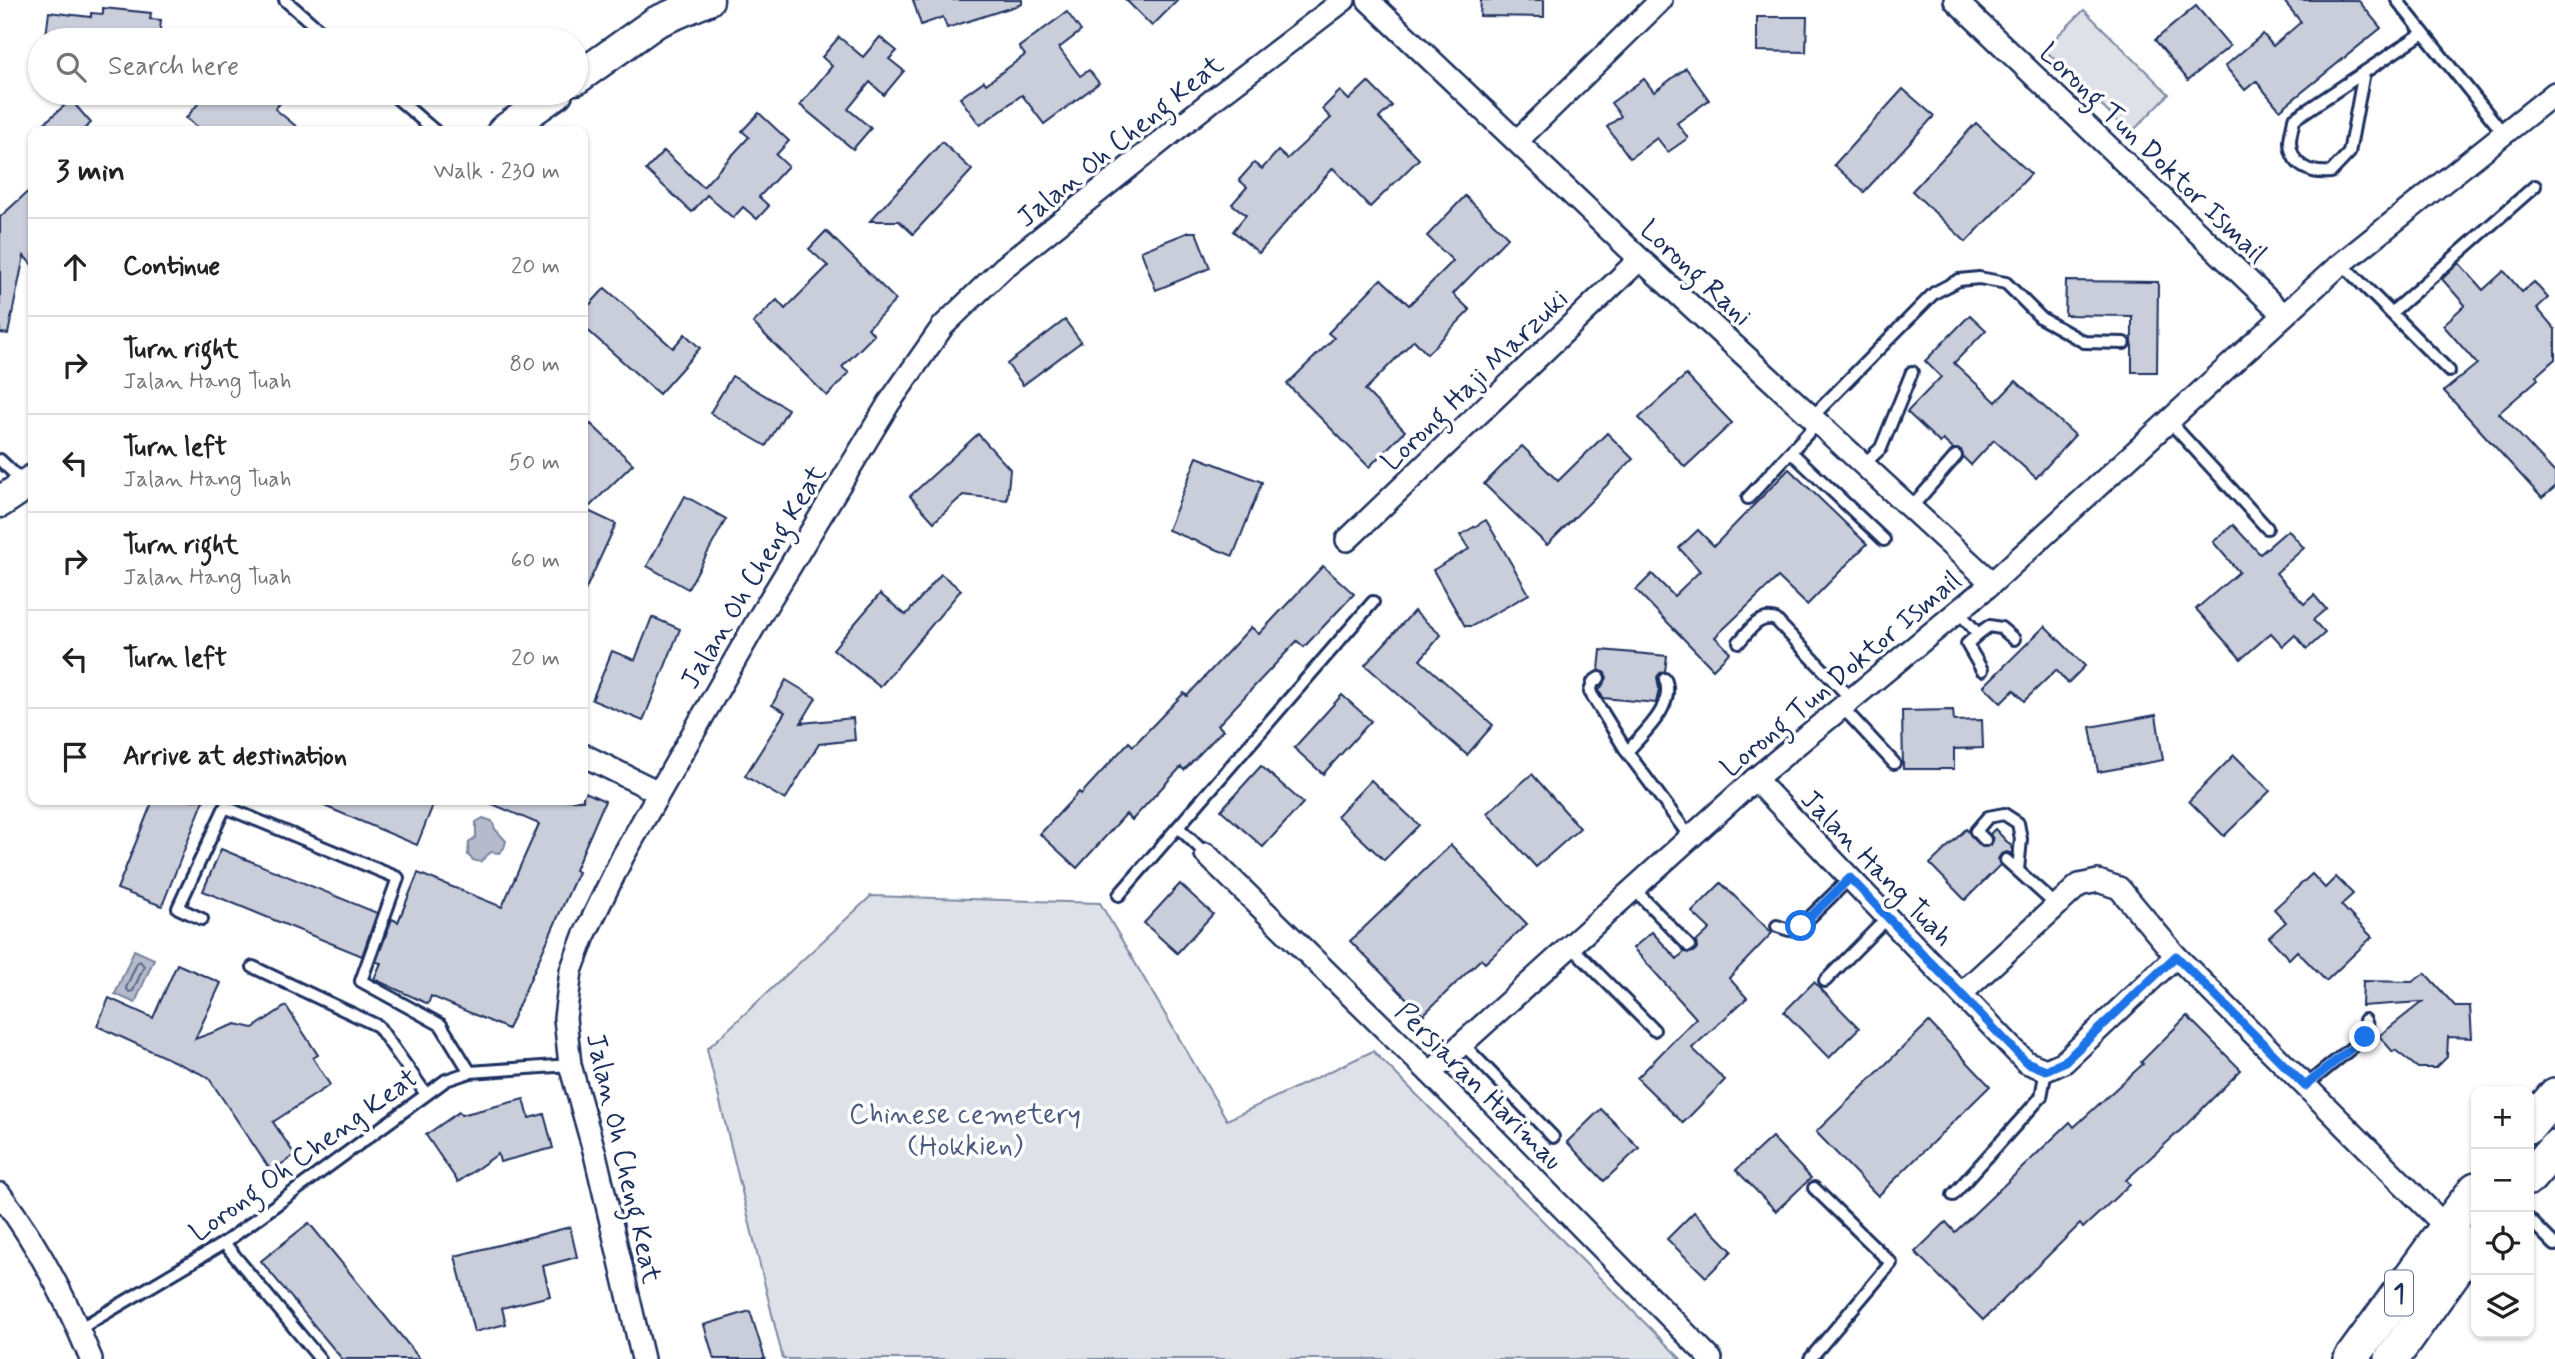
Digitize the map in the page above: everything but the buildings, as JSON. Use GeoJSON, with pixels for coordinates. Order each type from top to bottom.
{"type":"FeatureCollection","features":[{"type":"Feature","properties":{"kind":"main road"},"geometry":{"type":"LineString","coordinates":[[2534,1120],[2555,1095]]}},
{"type":"Feature","properties":{"kind":"main road"},"geometry":{"type":"LineString","coordinates":[[2534,1172],[2555,1148]]}},
{"type":"Feature","properties":{"kind":"main road","name":"1"},"geometry":{"type":"LineString","coordinates":[[2392,1359],[2464,1239],[2471,1210]]}},
{"type":"Feature","properties":{"kind":"main road","name":"1"},"geometry":{"type":"LineString","coordinates":[[2351,1359],[2464,1239]]}},
{"type":"Feature","properties":{"kind":"street"},"geometry":{"type":"LineString","coordinates":[[588,70],[656,22],[708,0]]}},
{"type":"Feature","properties":{"kind":"street","name":"Jalan Oh Cheng Keat"},"geometry":{"type":"LineString","coordinates":[[643,1359],[595,1154],[570,1065],[565,1018],[572,971],[584,936],[658,792],[889,402],[943,326],[1003,268],[1214,99],[1344,0]]}},
{"type":"Feature","properties":{"kind":"street","name":"Lorong Rani"},"geometry":{"type":"LineString","coordinates":[[1368,0],[1640,259],[1992,583]]}},
{"type":"Feature","properties":{"kind":"street"},"geometry":{"type":"LineString","coordinates":[[1517,141],[1661,0]]}},
{"type":"Feature","properties":{"kind":"street","name":"Lorong Tun Doktor Ismail"},"geometry":{"type":"LineString","coordinates":[[1955,0],[2284,316]]}},
{"type":"Feature","properties":{"kind":"street","name":"Lorong Tun Doktor Ismail"},"geometry":{"type":"LineString","coordinates":[[1430,1073],[1755,779],[1992,583],[2342,264],[2555,93]]}},
{"type":"Feature","properties":{"kind":"street"},"geometry":{"type":"LineString","coordinates":[[510,126],[540,105]]}},
{"type":"Feature","properties":{"kind":"street","name":"Lorong Haji Marzuki"},"geometry":{"type":"LineString","coordinates":[[1347,540],[1640,259]]}},
{"type":"Feature","properties":{"kind":"street"},"geometry":{"type":"LineString","coordinates":[[588,757],[658,792]]}},
{"type":"Feature","properties":{"kind":"street","name":"Jalan Hang Tuah"},"geometry":{"type":"LineString","coordinates":[[1755,779],[2026,1062],[2046,1070]]}},
{"type":"Feature","properties":{"kind":"street","name":"Persiaran Harimau"},"geometry":{"type":"LineString","coordinates":[[1206,854],[1430,1073],[1711,1359]]}},
{"type":"Feature","properties":{"kind":"street"},"geometry":{"type":"LineString","coordinates":[[1961,994],[2079,885],[2098,880],[2119,888],[2176,956],[2305,1086],[2464,1239]]}},
{"type":"Feature","properties":{"kind":"street"},"geometry":{"type":"LineString","coordinates":[[2046,1070],[2064,1062],[2176,956]]}},
{"type":"Feature","properties":{"kind":"street"},"geometry":{"type":"LineString","coordinates":[[0,1194],[32,1239],[79,1329],[91,1359]]}},
{"type":"Feature","properties":{"kind":"lane"},"geometry":{"type":"LineString","coordinates":[[285,0],[317,28]]}},
{"type":"Feature","properties":{"kind":"lane"},"geometry":{"type":"LineString","coordinates":[[2397,0],[2504,134]]}},
{"type":"Feature","properties":{"kind":"lane"},"geometry":{"type":"LineString","coordinates":[[2364,72],[2349,153],[2331,172],[2314,174],[2297,163],[2290,143],[2294,119],[2364,72],[2423,33]]}},
{"type":"Feature","properties":{"kind":"lane"},"geometry":{"type":"LineString","coordinates":[[405,105],[429,126]]}},
{"type":"Feature","properties":{"kind":"lane"},"geometry":{"type":"LineString","coordinates":[[2391,313],[2535,186]]}},
{"type":"Feature","properties":{"kind":"lane"},"geometry":{"type":"LineString","coordinates":[[2342,264],[2449,371]]}},
{"type":"Feature","properties":{"kind":"lane"},"geometry":{"type":"LineString","coordinates":[[1748,498],[1791,452],[1815,419],[1934,293],[1959,280],[1979,278],[2006,284],[2041,318],[2084,342],[2124,343]]}},
{"type":"Feature","properties":{"kind":"lane"},"geometry":{"type":"LineString","coordinates":[[1864,464],[1881,448],[1912,372]]}},
{"type":"Feature","properties":{"kind":"lane"},"geometry":{"type":"LineString","coordinates":[[2169,421],[2267,528]]}},
{"type":"Feature","properties":{"kind":"lane"},"geometry":{"type":"LineString","coordinates":[[1791,452],[1884,540]]}},
{"type":"Feature","properties":{"kind":"lane"},"geometry":{"type":"LineString","coordinates":[[1911,508],[1956,456]]}},
{"type":"Feature","properties":{"kind":"lane"},"geometry":{"type":"LineString","coordinates":[[0,460],[14,489]]}},
{"type":"Feature","properties":{"kind":"lane"},"geometry":{"type":"LineString","coordinates":[[1119,895],[1373,602]]}},
{"type":"Feature","properties":{"kind":"lane"},"geometry":{"type":"LineString","coordinates":[[1958,611],[1978,634]]}},
{"type":"Feature","properties":{"kind":"lane"},"geometry":{"type":"LineString","coordinates":[[1739,642],[1761,618],[1776,620],[1894,763]]}},
{"type":"Feature","properties":{"kind":"lane"},"geometry":{"type":"LineString","coordinates":[[1982,670],[1967,644],[1989,626],[2001,628],[2014,639]]}},
{"type":"Feature","properties":{"kind":"lane"},"geometry":{"type":"LineString","coordinates":[[1599,678],[1593,682],[1590,692],[1627,752],[1690,837]]}},
{"type":"Feature","properties":{"kind":"lane"},"geometry":{"type":"LineString","coordinates":[[1627,752],[1666,704],[1669,688],[1665,679]]}},
{"type":"Feature","properties":{"kind":"lane"},"geometry":{"type":"LineString","coordinates":[[202,919],[178,908],[225,807],[398,878],[361,981],[441,1025],[470,1072]]}},
{"type":"Feature","properties":{"kind":"lane"},"geometry":{"type":"LineString","coordinates":[[1985,840],[1976,831],[1988,817],[2004,814],[2018,823],[2021,839],[2018,870]]}},
{"type":"Feature","properties":{"kind":"lane"},"geometry":{"type":"LineString","coordinates":[[1179,828],[1206,854]]}},
{"type":"Feature","properties":{"kind":"lane"},"geometry":{"type":"LineString","coordinates":[[2006,860],[2057,906]]}},
{"type":"Feature","properties":{"kind":"lane"},"geometry":{"type":"LineString","coordinates":[[1777,926],[1789,930],[1801,926],[1850,878]]}},
{"type":"Feature","properties":{"kind":"lane"},"geometry":{"type":"LineString","coordinates":[[1634,889],[1689,946]]}},
{"type":"Feature","properties":{"kind":"lane"},"geometry":{"type":"LineString","coordinates":[[1825,981],[1888,917]]}},
{"type":"Feature","properties":{"kind":"lane"},"geometry":{"type":"LineString","coordinates":[[1571,946],[1588,960],[1654,1030]]}},
{"type":"Feature","properties":{"kind":"lane"},"geometry":{"type":"LineString","coordinates":[[253,967],[378,1026],[426,1094]]}},
{"type":"Feature","properties":{"kind":"lane"},"geometry":{"type":"LineString","coordinates":[[2305,1086],[2365,1037],[2368,1028],[2365,1020]]}},
{"type":"Feature","properties":{"kind":"lane"},"geometry":{"type":"LineString","coordinates":[[1463,1044],[1553,1137]]}},
{"type":"Feature","properties":{"kind":"lane","name":"Lorong Oh Cheng Keat"},"geometry":{"type":"LineString","coordinates":[[79,1329],[224,1243],[446,1080],[470,1072],[570,1065]]}},
{"type":"Feature","properties":{"kind":"lane"},"geometry":{"type":"LineString","coordinates":[[1952,1195],[2041,1097],[2046,1070]]}},
{"type":"Feature","properties":{"kind":"lane"},"geometry":{"type":"LineString","coordinates":[[1810,1359],[1892,1263],[1814,1188]]}},
{"type":"Feature","properties":{"kind":"lane"},"geometry":{"type":"LineString","coordinates":[[2534,1224],[2555,1245]]}},
{"type":"Feature","properties":{"kind":"lane"},"geometry":{"type":"LineString","coordinates":[[224,1243],[320,1359]]}},
{"type":"Feature","properties":{"kind":"green space"},"geometry":{"type":"Polygon","coordinates":[[[2084,10],[2169,94],[2130,134],[2044,49],[2084,10]]]}},
{"type":"Feature","properties":{"kind":"green space","name":"Chinese cemetery (Hokkien)"},"geometry":{"type":"Polygon","coordinates":[[[871,896],[1100,903],[1227,1120],[1373,1051],[1681,1359],[783,1359],[707,1049],[871,896]]]}},
{"type":"Feature","properties":{"kind":"water"},"geometry":{"type":"Polygon","coordinates":[[[483,818],[492,821],[495,829],[506,841],[499,853],[491,852],[480,862],[468,855],[469,842],[476,837],[476,822],[483,818]]]}},
{"type":"Feature","properties":{"kind":"water"},"geometry":{"type":"Polygon","coordinates":[[[134,950],[154,959],[135,1003],[115,994],[134,950]]]}},
{"type":"Feature","properties":{"kind":"route"},"geometry":{"type":"LineString","coordinates":[[1801,926],[1850,878],[2026,1062],[2046,1070],[2064,1062],[2176,956],[2305,1086],[2365,1037]]}}]}
